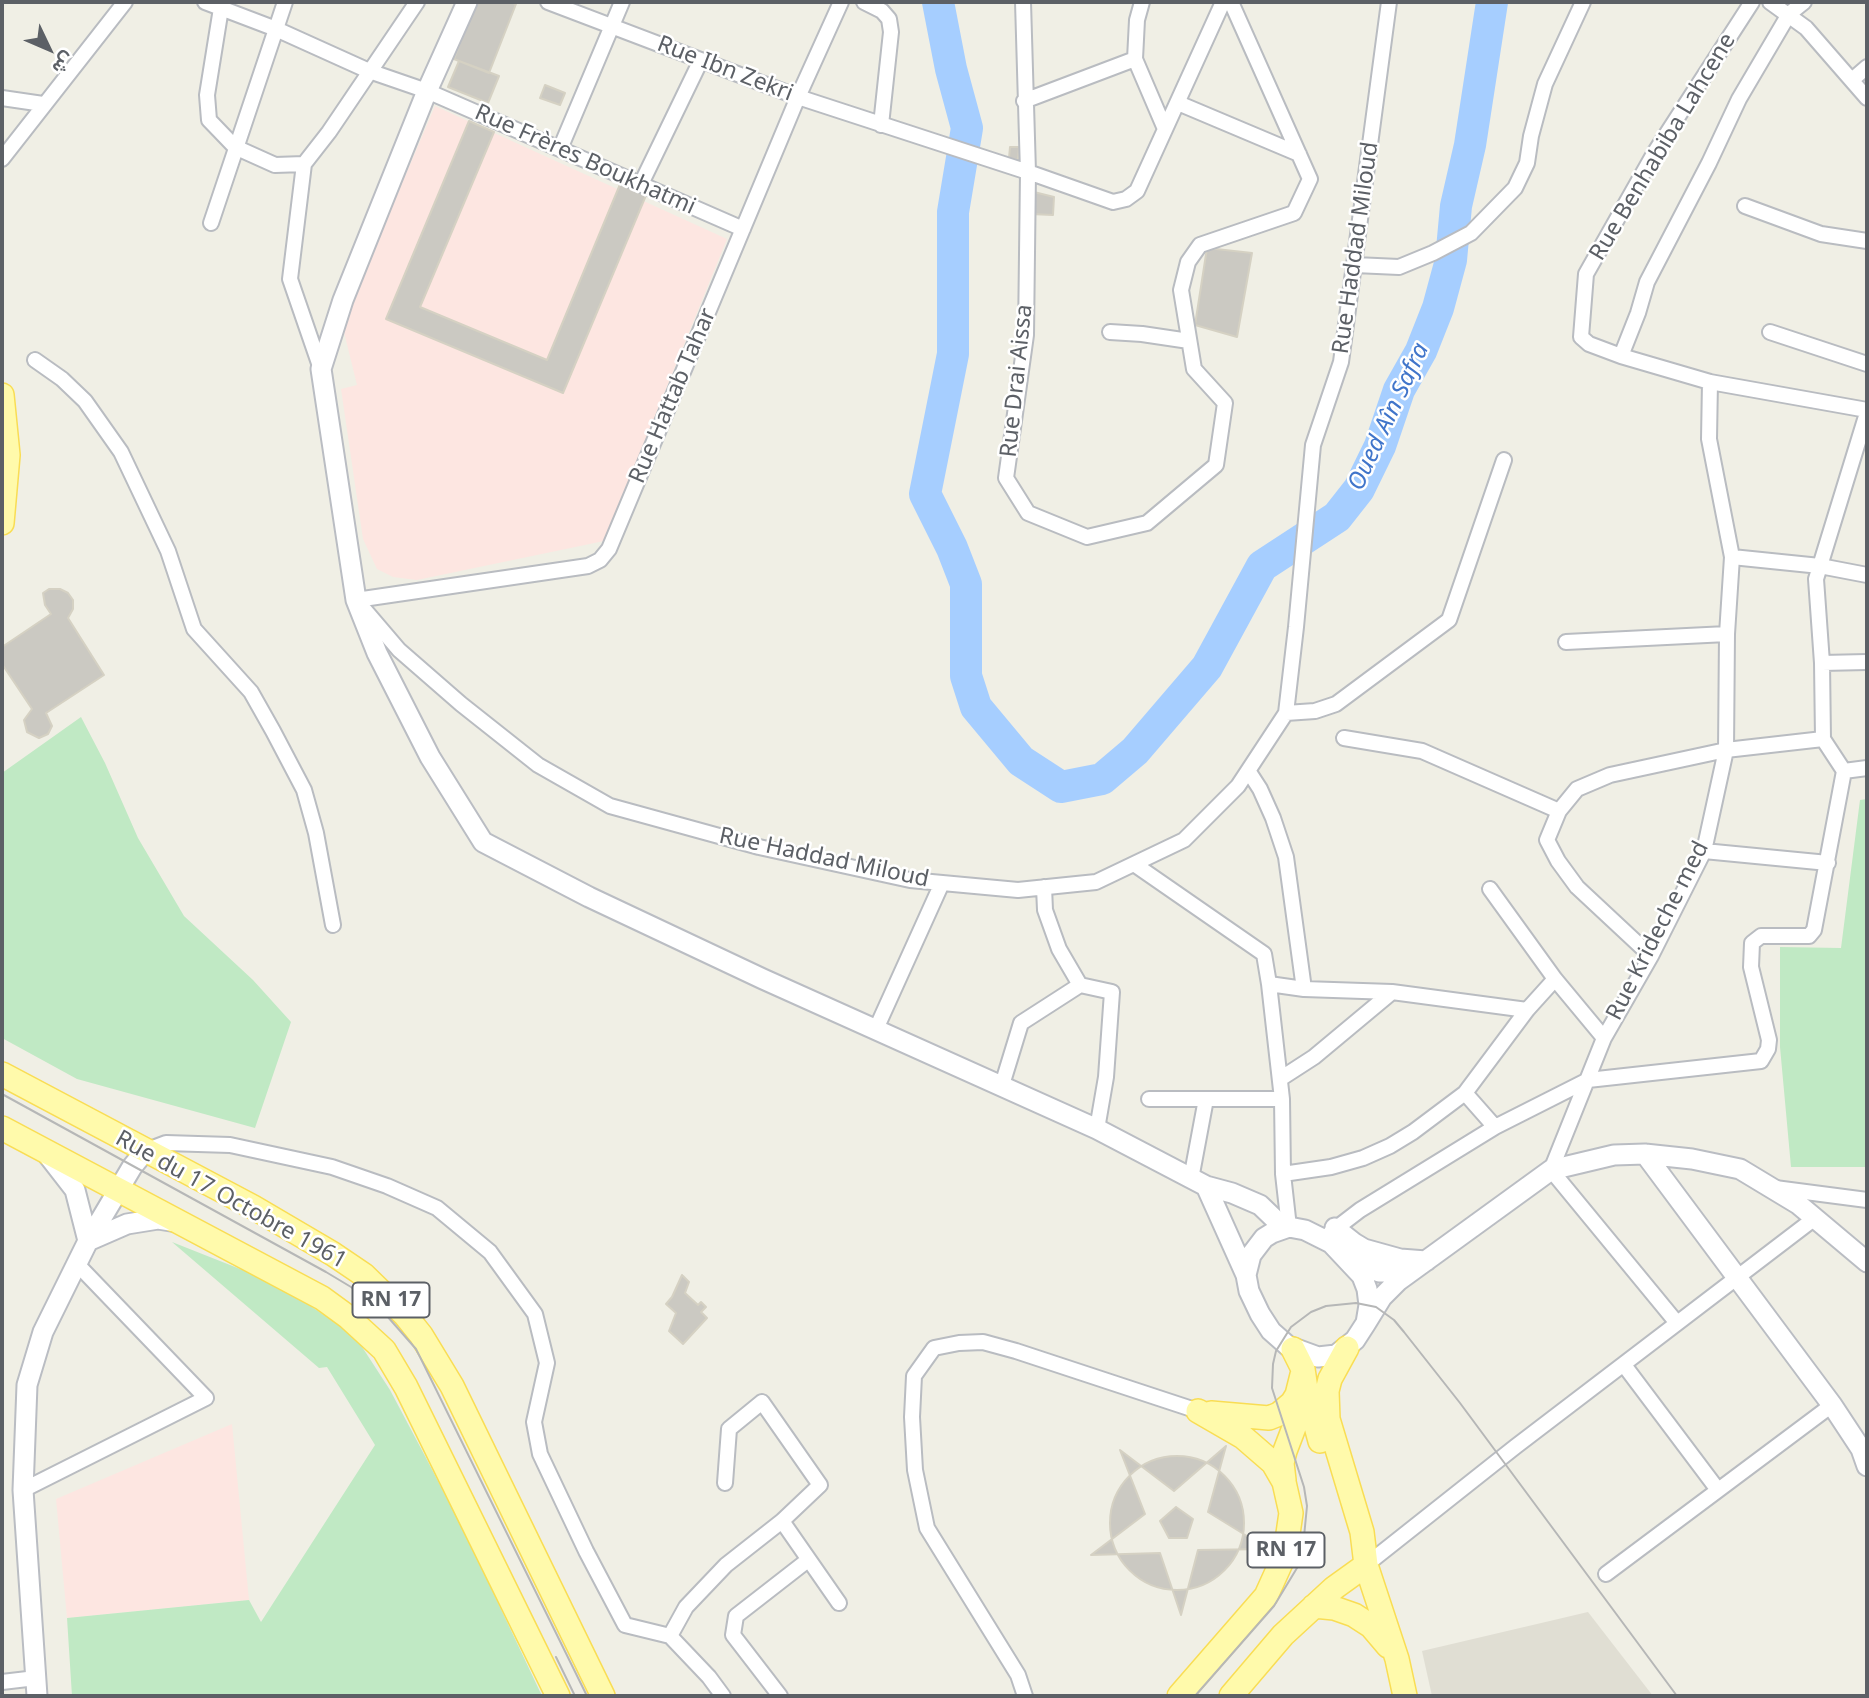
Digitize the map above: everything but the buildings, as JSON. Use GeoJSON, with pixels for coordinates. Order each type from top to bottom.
{"type":"FeatureCollection","features":[{"type":"Feature","properties":{"kind":"main road"},"geometry":{"type":"LineString","coordinates":[[467,2],[343,300],[321,369],[356,600],[377,653],[430,757],[483,842],[589,897],[762,979],[1097,1129],[1199,1182],[1261,1205],[1287,1227],[1330,1233],[1364,1249],[1400,1259],[1426,1261]]}},
{"type":"Feature","properties":{"kind":"main road"},"geometry":{"type":"LineString","coordinates":[[2,396],[8,454],[2,523]]}},
{"type":"Feature","properties":{"kind":"main road","name":"Rue du 17 Octobre 1961"},"geometry":{"type":"LineString","coordinates":[[2,1074],[253,1207],[333,1254],[364,1275],[405,1315],[421,1335],[452,1386],[603,1696]]}},
{"type":"Feature","properties":{"kind":"main road","name":"Rue du 17 Octobre 1961"},"geometry":{"type":"LineString","coordinates":[[2,1128],[322,1298],[348,1317],[384,1350],[406,1387],[558,1696]]}},
{"type":"Feature","properties":{"kind":"main road"},"geometry":{"type":"LineString","coordinates":[[37,1687],[23,1490],[26,1385],[43,1332],[88,1241],[145,1152]]}},
{"type":"Feature","properties":{"kind":"main road"},"geometry":{"type":"LineString","coordinates":[[47,1154],[75,1190],[88,1241]]}},
{"type":"Feature","properties":{"kind":"main road"},"geometry":{"type":"LineString","coordinates":[[1645,1154],[1739,1277],[1865,1455]]}},
{"type":"Feature","properties":{"kind":"main road"},"geometry":{"type":"LineString","coordinates":[[1405,1696],[1397,1659],[1366,1565],[1362,1532],[1326,1405],[1330,1379],[1347,1348],[1390,1289],[1551,1170],[1614,1155],[1645,1154],[1692,1159],[1740,1169],[1774,1188],[1815,1218],[1867,1262]]}},
{"type":"Feature","properties":{"kind":"main road"},"geometry":{"type":"LineString","coordinates":[[1199,1182],[1246,1275],[1249,1291],[1260,1314],[1301,1369],[1349,1537],[1366,1565]]}},
{"type":"Feature","properties":{"kind":"main road"},"geometry":{"type":"LineString","coordinates":[[88,1241],[127,1224],[158,1219],[178,1223]]}},
{"type":"Feature","properties":{"kind":"main road"},"geometry":{"type":"LineString","coordinates":[[1246,1275],[1258,1245],[1272,1233],[1287,1227]]}},
{"type":"Feature","properties":{"kind":"main road"},"geometry":{"type":"LineString","coordinates":[[1330,1233],[1362,1276],[1369,1305],[1366,1323]]}},
{"type":"Feature","properties":{"kind":"main road"},"geometry":{"type":"LineString","coordinates":[[1350,1261],[1385,1272],[1399,1271],[1426,1261]]}},
{"type":"Feature","properties":{"kind":"main road"},"geometry":{"type":"LineString","coordinates":[[1198,1411],[1269,1418],[1286,1409],[1297,1395],[1306,1354],[1326,1357],[1347,1348]]}},
{"type":"Feature","properties":{"kind":"main road"},"geometry":{"type":"LineString","coordinates":[[1284,1482],[1284,1451],[1303,1404],[1301,1369]]}},
{"type":"Feature","properties":{"kind":"main road","name":"RN 17"},"geometry":{"type":"LineString","coordinates":[[1179,1696],[1266,1596],[1285,1554],[1291,1513],[1284,1482],[1273,1463],[1234,1431],[1198,1411]]}},
{"type":"Feature","properties":{"kind":"main road","name":"RN 17"},"geometry":{"type":"LineString","coordinates":[[1231,1696],[1283,1635],[1334,1588],[1366,1565]]}},
{"type":"Feature","properties":{"kind":"main road"},"geometry":{"type":"LineString","coordinates":[[1314,1606],[1334,1608],[1354,1615],[1371,1626],[1397,1659]]}},
{"type":"Feature","properties":{"kind":"street"},"geometry":{"type":"LineString","coordinates":[[2,159],[125,2]]}},
{"type":"Feature","properties":{"kind":"street","name":"Rue Frères Boukhatmi"},"geometry":{"type":"LineString","coordinates":[[205,2],[221,4],[369,71],[428,91],[743,229]]}},
{"type":"Feature","properties":{"kind":"street"},"geometry":{"type":"LineString","coordinates":[[211,223],[285,2]]}},
{"type":"Feature","properties":{"kind":"street"},"geometry":{"type":"LineString","coordinates":[[321,369],[290,279],[304,164],[329,132],[417,2]]}},
{"type":"Feature","properties":{"kind":"street","name":"Rue Ibn Zekri"},"geometry":{"type":"LineString","coordinates":[[548,2],[798,97],[1028,172]]}},
{"type":"Feature","properties":{"kind":"street"},"geometry":{"type":"LineString","coordinates":[[560,149],[622,2]]}},
{"type":"Feature","properties":{"kind":"street","name":"Rue Hattab Tahar"},"geometry":{"type":"LineString","coordinates":[[356,600],[588,566],[600,560],[609,549],[798,97],[841,2]]}},
{"type":"Feature","properties":{"kind":"street"},"geometry":{"type":"LineString","coordinates":[[864,2],[882,11],[888,19],[891,32],[881,125]]}},
{"type":"Feature","properties":{"kind":"street"},"geometry":{"type":"LineString","coordinates":[[1023,2],[1028,172],[1113,202],[1126,199],[1137,191],[1223,2]]}},
{"type":"Feature","properties":{"kind":"street"},"geometry":{"type":"LineString","coordinates":[[1142,2],[1137,20],[1135,58],[1165,129]]}},
{"type":"Feature","properties":{"kind":"street","name":"Rue Drai Aissa"},"geometry":{"type":"LineString","coordinates":[[1028,172],[1026,335],[1006,478],[1028,513],[1087,537],[1147,523],[1216,466],[1225,403],[1194,369],[1181,290],[1188,262],[1200,245],[1294,213],[1310,180],[1230,2]]}},
{"type":"Feature","properties":{"kind":"street","name":"Rue Haddad Miloud"},"geometry":{"type":"LineString","coordinates":[[356,600],[399,650],[461,704],[538,765],[610,806],[759,848],[910,880],[1018,890],[1096,882],[1184,840],[1238,786],[1286,713],[1313,445],[1341,362],[1388,2]]}},
{"type":"Feature","properties":{"kind":"street"},"geometry":{"type":"LineString","coordinates":[[1355,265],[1399,267],[1433,253],[1471,233],[1515,188],[1527,163],[1545,84],[1583,2]]}},
{"type":"Feature","properties":{"kind":"street","name":"Rue Benhabiba Lahcene"},"geometry":{"type":"LineString","coordinates":[[1621,356],[1590,344],[1581,337],[1586,274],[1655,152],[1752,2]]}},
{"type":"Feature","properties":{"kind":"street"},"geometry":{"type":"LineString","coordinates":[[1770,2],[1806,28],[1867,98]]}},
{"type":"Feature","properties":{"kind":"street"},"geometry":{"type":"LineString","coordinates":[[1330,1233],[1360,1210],[1495,1127],[1588,1080],[1761,1061],[1769,1041],[1751,967],[1752,943],[1761,936],[1809,936],[1814,930],[1844,771],[1823,739],[1822,663],[1816,579],[1867,412],[1710,382],[1621,356],[1647,282],[1739,99],[1789,14],[1804,2]]}},
{"type":"Feature","properties":{"kind":"street"},"geometry":{"type":"LineString","coordinates":[[221,4],[207,95],[209,120],[235,146],[275,165],[304,164]]}},
{"type":"Feature","properties":{"kind":"street"},"geometry":{"type":"LineString","coordinates":[[1024,101],[1135,58]]}},
{"type":"Feature","properties":{"kind":"street"},"geometry":{"type":"LineString","coordinates":[[641,184],[701,60]]}},
{"type":"Feature","properties":{"kind":"street"},"geometry":{"type":"LineString","coordinates":[[1852,80],[1867,67]]}},
{"type":"Feature","properties":{"kind":"street"},"geometry":{"type":"LineString","coordinates":[[2,97],[43,104]]}},
{"type":"Feature","properties":{"kind":"street"},"geometry":{"type":"LineString","coordinates":[[1178,103],[1299,154]]}},
{"type":"Feature","properties":{"kind":"street"},"geometry":{"type":"LineString","coordinates":[[1745,206],[1821,234],[1867,241]]}},
{"type":"Feature","properties":{"kind":"street"},"geometry":{"type":"LineString","coordinates":[[1110,332],[1189,341]]}},
{"type":"Feature","properties":{"kind":"street"},"geometry":{"type":"LineString","coordinates":[[1770,332],[1867,364]]}},
{"type":"Feature","properties":{"kind":"street"},"geometry":{"type":"LineString","coordinates":[[35,360],[62,379],[85,401],[121,452],[168,551],[194,629],[251,692],[274,731],[304,790],[316,833],[333,925]]}},
{"type":"Feature","properties":{"kind":"street","name":"Rue Krideche med"},"geometry":{"type":"LineString","coordinates":[[1551,1170],[1604,1038],[1651,956],[1704,851],[1726,750],[1727,634],[1732,557],[1709,439],[1710,382]]}},
{"type":"Feature","properties":{"kind":"street"},"geometry":{"type":"LineString","coordinates":[[1286,713],[1315,711],[1336,704],[1448,620],[1504,460]]}},
{"type":"Feature","properties":{"kind":"street"},"geometry":{"type":"LineString","coordinates":[[1732,557],[1820,566],[1867,576]]}},
{"type":"Feature","properties":{"kind":"street"},"geometry":{"type":"LineString","coordinates":[[1566,642],[1727,634]]}},
{"type":"Feature","properties":{"kind":"street"},"geometry":{"type":"LineString","coordinates":[[1822,663],[1867,662]]}},
{"type":"Feature","properties":{"kind":"street"},"geometry":{"type":"LineString","coordinates":[[1344,738],[1422,751],[1559,811]]}},
{"type":"Feature","properties":{"kind":"street"},"geometry":{"type":"LineString","coordinates":[[1651,956],[1577,887],[1558,861],[1547,840],[1559,811],[1577,789],[1609,775],[1726,750],[1823,739]]}},
{"type":"Feature","properties":{"kind":"street"},"geometry":{"type":"LineString","coordinates":[[1844,771],[1867,768]]}},
{"type":"Feature","properties":{"kind":"street"},"geometry":{"type":"LineString","coordinates":[[1249,772],[1273,818],[1286,857],[1304,989]]}},
{"type":"Feature","properties":{"kind":"street"},"geometry":{"type":"LineString","coordinates":[[1704,851],[1828,863]]}},
{"type":"Feature","properties":{"kind":"street"},"geometry":{"type":"LineString","coordinates":[[1134,864],[1264,954],[1282,1099],[1287,1227]]}},
{"type":"Feature","properties":{"kind":"street"},"geometry":{"type":"LineString","coordinates":[[876,1029],[942,883]]}},
{"type":"Feature","properties":{"kind":"street"},"geometry":{"type":"LineString","coordinates":[[1044,887],[1045,909],[1059,949],[1080,985]]}},
{"type":"Feature","properties":{"kind":"street"},"geometry":{"type":"LineString","coordinates":[[1490,889],[1555,979],[1604,1038]]}},
{"type":"Feature","properties":{"kind":"street"},"geometry":{"type":"LineString","coordinates":[[1283,1174],[1331,1167],[1363,1158],[1390,1146],[1465,1093],[1527,1010],[1555,979]]}},
{"type":"Feature","properties":{"kind":"street"},"geometry":{"type":"LineString","coordinates":[[1269,984],[1304,989],[1392,992],[1527,1010]]}},
{"type":"Feature","properties":{"kind":"street"},"geometry":{"type":"LineString","coordinates":[[1002,1085],[1021,1023],[1080,985],[1112,992],[1106,1077],[1097,1129]]}},
{"type":"Feature","properties":{"kind":"street"},"geometry":{"type":"LineString","coordinates":[[1280,1080],[1314,1057],[1392,992]]}},
{"type":"Feature","properties":{"kind":"street"},"geometry":{"type":"LineString","coordinates":[[1465,1093],[1495,1127]]}},
{"type":"Feature","properties":{"kind":"street"},"geometry":{"type":"LineString","coordinates":[[1149,1099],[1282,1099]]}},
{"type":"Feature","properties":{"kind":"street"},"geometry":{"type":"LineString","coordinates":[[1199,1182],[1206,1099]]}},
{"type":"Feature","properties":{"kind":"street"},"geometry":{"type":"LineString","coordinates":[[145,1152],[166,1143],[230,1145],[332,1167],[387,1186],[437,1208],[490,1252],[535,1314],[547,1363],[534,1422],[540,1454],[586,1551],[625,1625],[670,1636],[723,1696]]}},
{"type":"Feature","properties":{"kind":"street"},"geometry":{"type":"LineString","coordinates":[[1551,1170],[1677,1323]]}},
{"type":"Feature","properties":{"kind":"street"},"geometry":{"type":"LineString","coordinates":[[1774,1188],[1867,1200]]}},
{"type":"Feature","properties":{"kind":"street"},"geometry":{"type":"LineString","coordinates":[[1366,1565],[1815,1218]]}},
{"type":"Feature","properties":{"kind":"street"},"geometry":{"type":"LineString","coordinates":[[23,1490],[206,1398],[77,1265]]}},
{"type":"Feature","properties":{"kind":"street"},"geometry":{"type":"LineString","coordinates":[[1025,1696],[1018,1675],[927,1528],[915,1470],[912,1417],[914,1376],[934,1348],[983,1342],[1198,1411]]}},
{"type":"Feature","properties":{"kind":"street"},"geometry":{"type":"LineString","coordinates":[[1624,1364],[1718,1490]]}},
{"type":"Feature","properties":{"kind":"street"},"geometry":{"type":"LineString","coordinates":[[670,1636],[686,1607],[726,1565],[782,1521],[820,1485],[762,1402],[729,1429],[725,1483]]}},
{"type":"Feature","properties":{"kind":"street"},"geometry":{"type":"LineString","coordinates":[[1606,1574],[1832,1405]]}},
{"type":"Feature","properties":{"kind":"street"},"geometry":{"type":"LineString","coordinates":[[782,1521],[839,1603]]}},
{"type":"Feature","properties":{"kind":"street"},"geometry":{"type":"LineString","coordinates":[[780,1696],[733,1635],[736,1616],[808,1560]]}},
{"type":"Feature","properties":{"kind":"street"},"geometry":{"type":"LineString","coordinates":[[2,1682],[37,1687]]}},
{"type":"Feature","properties":{"kind":"shaded area"},"geometry":{"type":"Polygon","coordinates":[[[435,106],[727,239],[604,541],[417,580],[393,577],[377,569],[363,539],[341,389],[357,385],[342,324],[435,106]]]}},
{"type":"Feature","properties":{"kind":"shaded area"},"geometry":{"type":"Polygon","coordinates":[[[232,1424],[249,1600],[67,1618],[56,1499],[232,1424]]]}},
{"type":"Feature","properties":{"kind":"shaded area"},"geometry":{"type":"Polygon","coordinates":[[[1588,1612],[1653,1696],[1432,1696],[1422,1651],[1588,1612]]]}},
{"type":"Feature","properties":{"kind":"green space"},"geometry":{"type":"Polygon","coordinates":[[[81,717],[105,763],[138,838],[184,916],[253,980],[291,1022],[255,1128],[77,1079],[2,1038],[2,773],[81,717]]]}},
{"type":"Feature","properties":{"kind":"green space"},"geometry":{"type":"Polygon","coordinates":[[[1867,799],[1867,1167],[1791,1167],[1780,1047],[1780,947],[1841,948],[1860,800],[1867,799]]]}},
{"type":"Feature","properties":{"kind":"green space"},"geometry":{"type":"Polygon","coordinates":[[[172,1242],[278,1284],[355,1336],[390,1390],[425,1456],[467,1537],[542,1696],[72,1696],[67,1618],[249,1600],[261,1622],[375,1445],[327,1367],[319,1368],[172,1242]]]}},
{"type":"Feature","properties":{"kind":"waterway","name":"Oued Aîn Safra"},"geometry":{"type":"LineString","coordinates":[[938,2],[951,69],[967,128],[953,212],[953,354],[925,494],[952,548],[966,584],[966,676],[976,707],[1021,761],[1061,787],[1102,779],[1135,751],[1207,667],[1262,566],[1337,517],[1359,489],[1380,446],[1399,390],[1421,351],[1438,308],[1451,260],[1456,206],[1470,145],[1492,2]]}},
{"type":"Feature","properties":{"kind":"tram line"},"geometry":{"type":"LineString","coordinates":[[2,1094],[326,1272],[351,1287],[387,1316],[416,1349],[587,1696]]}},
{"type":"Feature","properties":{"kind":"tram line"},"geometry":{"type":"LineString","coordinates":[[1195,1696],[1274,1606],[1297,1568],[1303,1547],[1307,1506],[1304,1487],[1272,1388],[1276,1351],[1291,1327],[1311,1312],[1326,1306],[1356,1303],[1376,1307],[1394,1320],[1404,1332],[1460,1403],[1677,1696]]}},
{"type":"Feature","properties":{"kind":"tram line"},"geometry":{"type":"LineString","coordinates":[[556,1657],[575,1696]]}}]}
